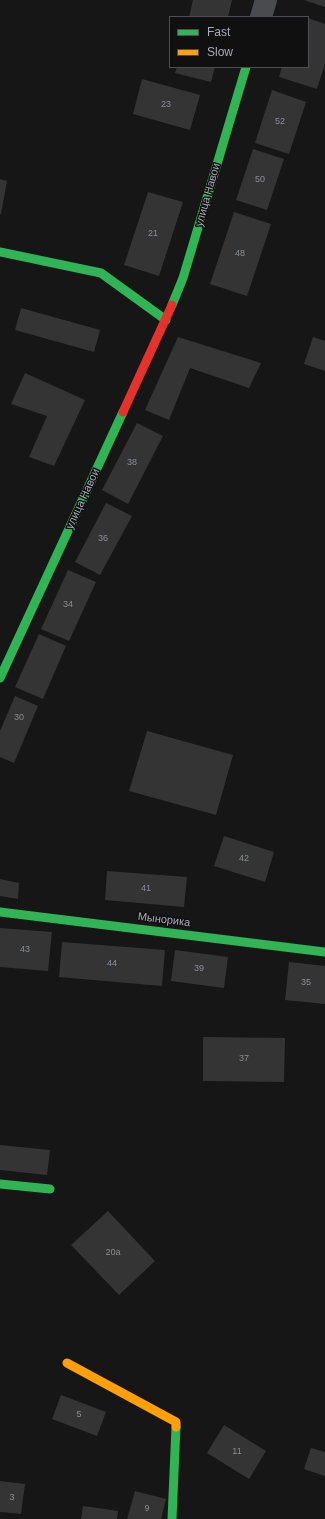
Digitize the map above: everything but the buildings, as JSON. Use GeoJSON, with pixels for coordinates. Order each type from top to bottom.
{"type":"FeatureCollection","features":[{"type":"Feature","properties":{"kind":"street"},"geometry":{"type":"LineString","coordinates":[[261,16],[266,0]]}},
{"type":"Feature","properties":{"kind":"street","name":"улица Навои"},"geometry":{"type":"LineString","coordinates":[[0,678],[166,320],[183,278],[246,68]]}},
{"type":"Feature","properties":{"kind":"street"},"geometry":{"type":"LineString","coordinates":[[0,252],[101,273],[166,320]]}},
{"type":"Feature","properties":{"kind":"street","name":"Мынорика"},"geometry":{"type":"LineString","coordinates":[[0,912],[325,952]]}},
{"type":"Feature","properties":{"kind":"street"},"geometry":{"type":"LineString","coordinates":[[0,1184],[50,1189]]}},
{"type":"Feature","properties":{"kind":"street"},"geometry":{"type":"LineString","coordinates":[[67,1363],[176,1422],[172,1519]]}},
{"type":"Feature","properties":{"kind":"traffic: fast"},"geometry":{"type":"LineString","coordinates":[[172,305],[183,278],[246,68]]}},
{"type":"Feature","properties":{"kind":"traffic: fast"},"geometry":{"type":"LineString","coordinates":[[0,252],[101,273],[166,320]]}},
{"type":"Feature","properties":{"kind":"traffic: fast"},"geometry":{"type":"LineString","coordinates":[[0,678],[123,412]]}},
{"type":"Feature","properties":{"kind":"traffic: fast"},"geometry":{"type":"LineString","coordinates":[[0,912],[325,952]]}},
{"type":"Feature","properties":{"kind":"traffic: fast"},"geometry":{"type":"LineString","coordinates":[[0,1184],[50,1189]]}},
{"type":"Feature","properties":{"kind":"traffic: fast"},"geometry":{"type":"LineString","coordinates":[[172,1519],[176,1427]]}},
{"type":"Feature","properties":{"kind":"traffic: slow"},"geometry":{"type":"LineString","coordinates":[[67,1363],[176,1422],[176,1427]]}},
{"type":"Feature","properties":{"kind":"traffic: jam"},"geometry":{"type":"LineString","coordinates":[[123,412],[172,305]]}}]}
